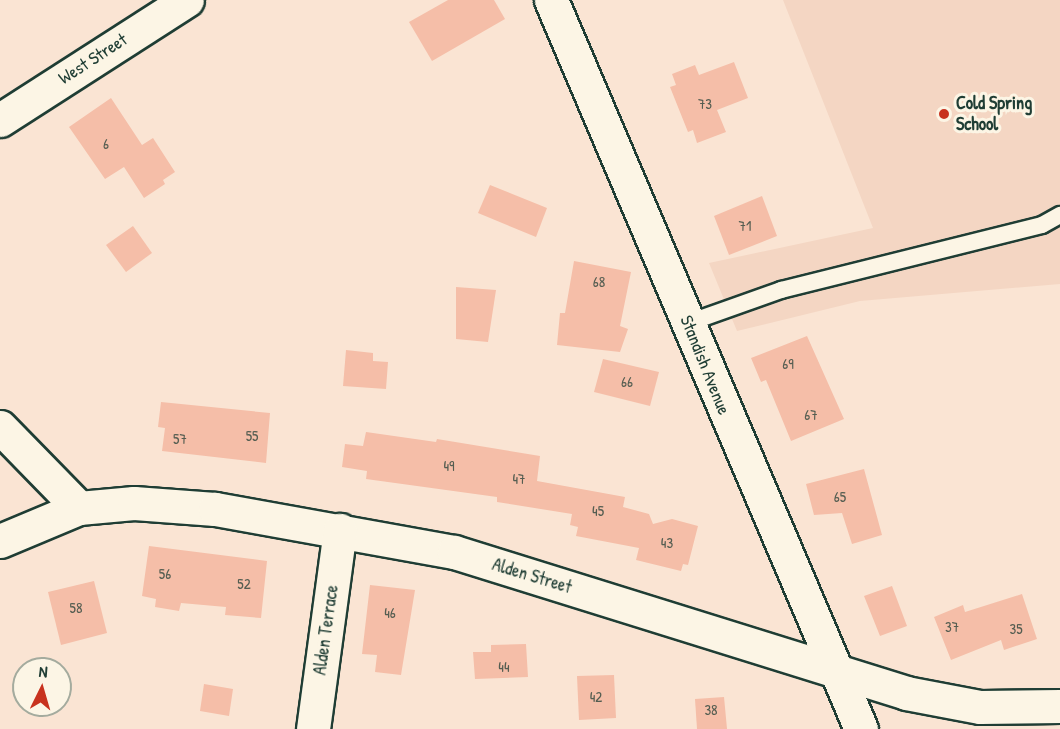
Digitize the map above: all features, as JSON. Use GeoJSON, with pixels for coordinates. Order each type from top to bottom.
{"type":"FeatureCollection","features":[{"type":"Feature","properties":{"kind":"street","name":"West Street"},"geometry":{"type":"LineString","coordinates":[[0,120],[187,0]]}},
{"type":"Feature","properties":{"kind":"street","name":"Standish Avenue"},"geometry":{"type":"LineString","coordinates":[[551,0],[861,729]]}},
{"type":"Feature","properties":{"kind":"street"},"geometry":{"type":"LineString","coordinates":[[0,427],[80,508]]}},
{"type":"Feature","properties":{"kind":"street","name":"Alden Street"},"geometry":{"type":"LineString","coordinates":[[0,541],[80,508],[134,503],[215,509],[454,552],[906,693],[980,707],[1060,706]]}},
{"type":"Feature","properties":{"kind":"street","name":"Alden Terrace"},"geometry":{"type":"LineString","coordinates":[[313,729],[340,530]]}},
{"type":"Feature","properties":{"kind":"lane"},"geometry":{"type":"LineString","coordinates":[[688,323],[781,290],[1042,225],[1060,215]]}},
{"type":"Feature","properties":{"kind":"shaded area","name":"Cold Spring School"},"geometry":{"type":"Polygon","coordinates":[[[783,0],[1060,0],[1060,284],[860,301],[737,331],[709,263],[873,228],[783,0]]]}},
{"type":"Feature","properties":{"kind":"building"},"geometry":{"type":"Polygon","coordinates":[[[448,0],[494,0],[505,19],[432,61],[409,22],[448,0]]]}},
{"type":"Feature","properties":{"kind":"building"},"geometry":{"type":"Polygon","coordinates":[[[734,62],[748,98],[717,110],[726,132],[697,143],[693,130],[688,132],[670,87],[676,85],[672,74],[695,65],[699,75],[734,62]]]}},
{"type":"Feature","properties":{"kind":"building"},"geometry":{"type":"Polygon","coordinates":[[[111,98],[142,145],[153,138],[175,172],[163,180],[165,184],[144,198],[124,167],[105,179],[69,127],[111,98]]]}},
{"type":"Feature","properties":{"kind":"building"},"geometry":{"type":"Polygon","coordinates":[[[490,185],[547,208],[536,237],[478,213],[490,185]]]}},
{"type":"Feature","properties":{"kind":"building"},"geometry":{"type":"Polygon","coordinates":[[[762,196],[777,236],[729,255],[714,216],[762,196]]]}},
{"type":"Feature","properties":{"kind":"building"},"geometry":{"type":"Polygon","coordinates":[[[133,226],[152,253],[126,272],[106,245],[133,226]]]}},
{"type":"Feature","properties":{"kind":"building"},"geometry":{"type":"Polygon","coordinates":[[[574,261],[631,272],[620,326],[628,329],[620,352],[557,345],[560,313],[565,313],[574,261]]]}},
{"type":"Feature","properties":{"kind":"building"},"geometry":{"type":"Polygon","coordinates":[[[456,287],[496,290],[488,342],[456,339],[456,287]]]}},
{"type":"Feature","properties":{"kind":"building"},"geometry":{"type":"Polygon","coordinates":[[[807,336],[844,419],[791,441],[766,380],[761,382],[751,358],[807,336]]]}},
{"type":"Feature","properties":{"kind":"building"},"geometry":{"type":"Polygon","coordinates":[[[346,350],[373,353],[373,361],[388,362],[386,389],[343,386],[346,350]]]}},
{"type":"Feature","properties":{"kind":"building"},"geometry":{"type":"Polygon","coordinates":[[[603,359],[659,372],[650,406],[594,392],[603,359]]]}},
{"type":"Feature","properties":{"kind":"building"},"geometry":{"type":"Polygon","coordinates":[[[161,402],[270,413],[266,463],[162,451],[165,428],[158,427],[161,402]]]}},
{"type":"Feature","properties":{"kind":"building"},"geometry":{"type":"Polygon","coordinates":[[[366,432],[436,442],[437,439],[540,456],[537,481],[625,497],[623,507],[649,514],[653,524],[672,519],[698,526],[688,565],[683,564],[681,571],[636,560],[639,548],[576,536],[578,527],[570,525],[572,514],[497,502],[497,497],[366,479],[367,471],[342,467],[345,444],[363,446],[366,432]]]}},
{"type":"Feature","properties":{"kind":"building"},"geometry":{"type":"Polygon","coordinates":[[[864,469],[882,535],[852,544],[842,513],[814,515],[806,484],[864,469]]]}},
{"type":"Feature","properties":{"kind":"building"},"geometry":{"type":"Polygon","coordinates":[[[149,546],[267,561],[261,618],[225,615],[226,607],[181,603],[179,611],[155,607],[156,599],[142,596],[149,546]]]}},
{"type":"Feature","properties":{"kind":"building"},"geometry":{"type":"Polygon","coordinates":[[[94,581],[107,633],[61,645],[48,592],[94,581]]]}},
{"type":"Feature","properties":{"kind":"building"},"geometry":{"type":"Polygon","coordinates":[[[370,585],[415,590],[401,675],[375,672],[377,655],[362,654],[370,585]]]}},
{"type":"Feature","properties":{"kind":"building"},"geometry":{"type":"Polygon","coordinates":[[[892,586],[907,626],[880,636],[864,596],[892,586]]]}},
{"type":"Feature","properties":{"kind":"building"},"geometry":{"type":"Polygon","coordinates":[[[1022,594],[1037,639],[1004,650],[1001,640],[951,660],[934,617],[963,605],[965,612],[1022,594]]]}},
{"type":"Feature","properties":{"kind":"building"},"geometry":{"type":"Polygon","coordinates":[[[526,644],[528,677],[475,679],[473,652],[491,652],[491,645],[526,644]]]}},
{"type":"Feature","properties":{"kind":"building"},"geometry":{"type":"Polygon","coordinates":[[[614,675],[616,718],[579,720],[577,676],[614,675]]]}},
{"type":"Feature","properties":{"kind":"building"},"geometry":{"type":"Polygon","coordinates":[[[204,684],[233,689],[229,716],[200,711],[204,684]]]}},
{"type":"Feature","properties":{"kind":"building"},"geometry":{"type":"Polygon","coordinates":[[[724,697],[727,729],[697,729],[695,699],[724,697]]]}},
{"type":"Feature","properties":{"kind":"place","name":"Cold Spring School"},"geometry":{"type":"Point","coordinates":[944,114]}}]}
